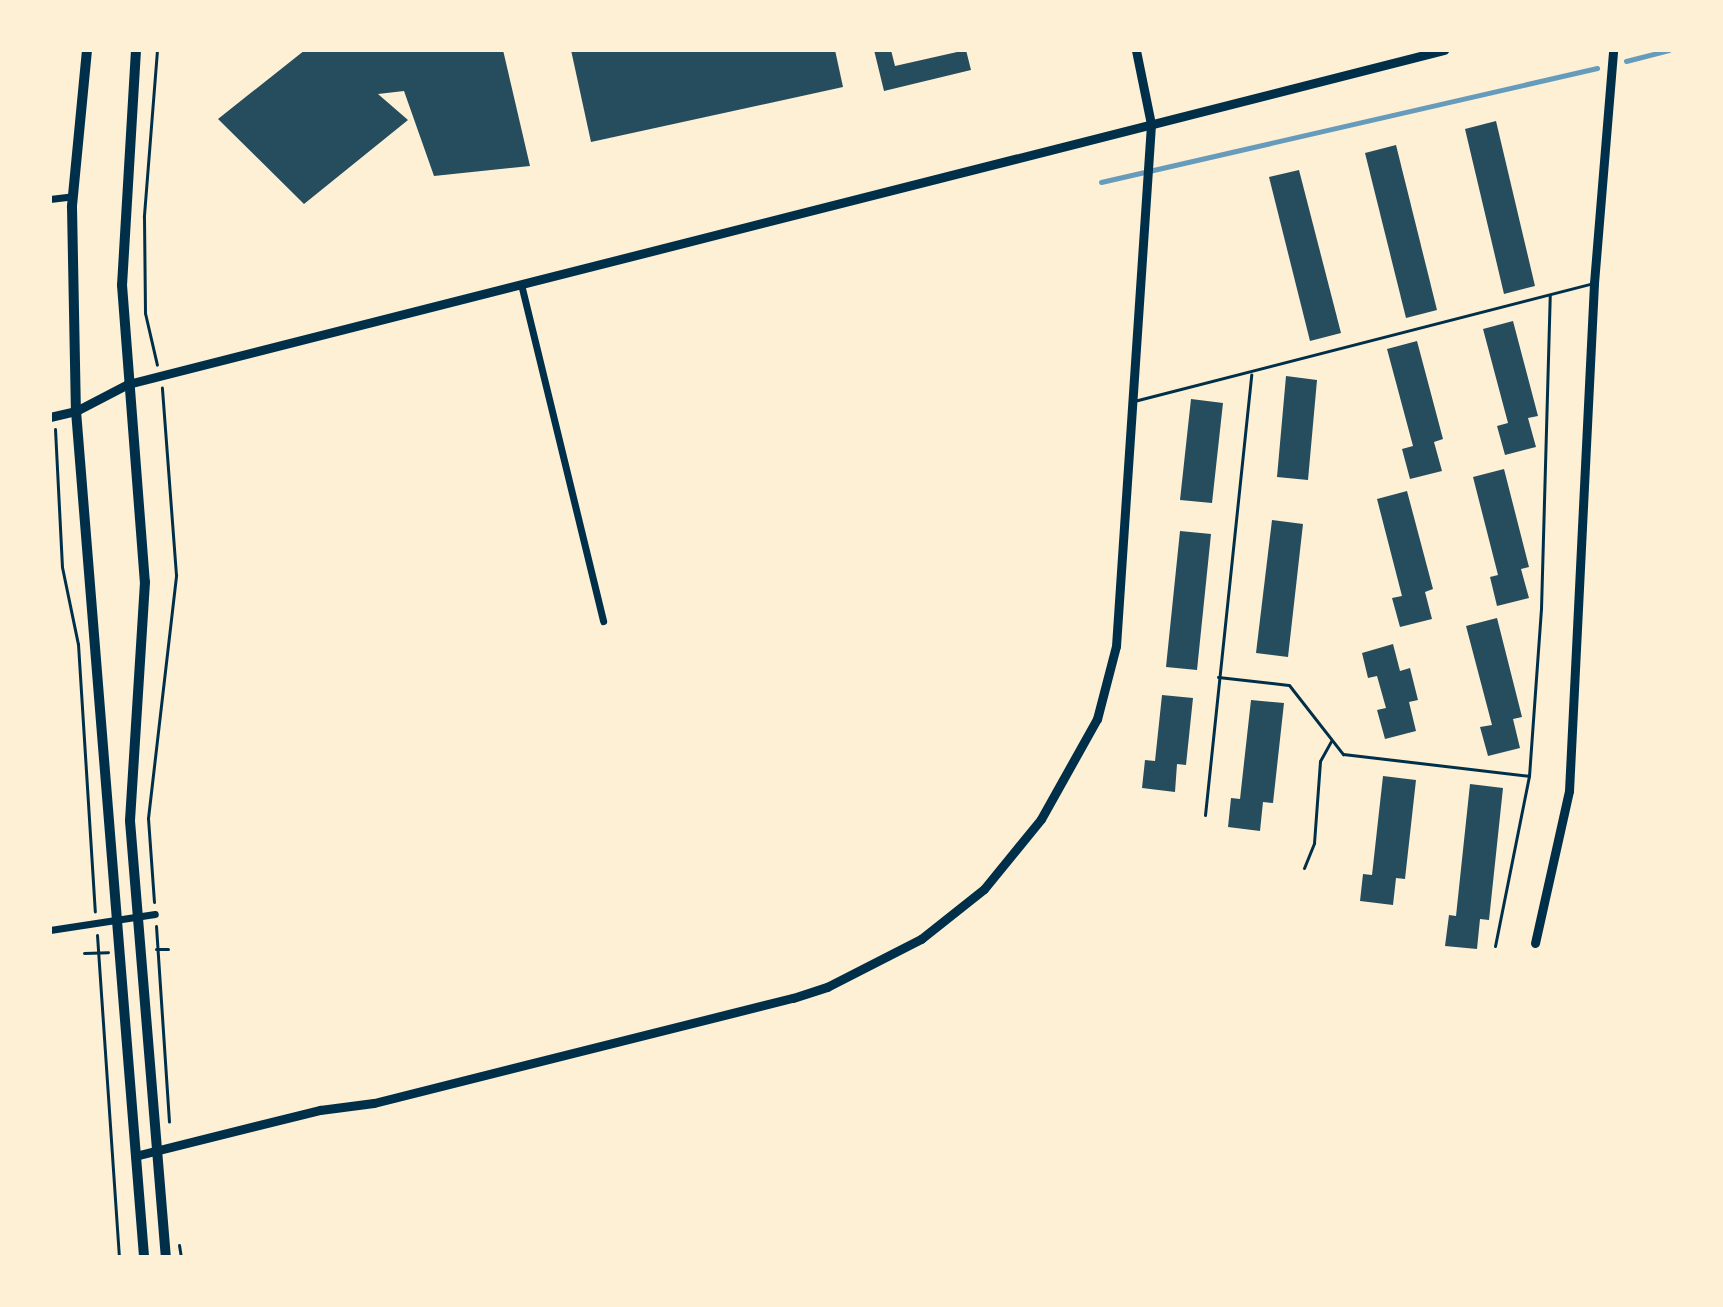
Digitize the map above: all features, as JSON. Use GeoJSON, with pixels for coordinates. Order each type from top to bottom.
{"type":"FeatureCollection","features":[{"type":"Feature","properties":{"kind":"main road"},"geometry":{"type":"LineString","coordinates":[[87,50],[73,196],[76,411],[144,1257]]}},
{"type":"Feature","properties":{"kind":"main road"},"geometry":{"type":"LineString","coordinates":[[136,50],[122,285],[145,582],[130,821],[166,1257]]}},
{"type":"Feature","properties":{"kind":"street"},"geometry":{"type":"LineString","coordinates":[[135,1156],[320,1110],[374,1103],[793,998],[881,961],[957,913],[984,889],[1041,819],[1097,719],[1123,597],[1151,124],[1136,50]]}},
{"type":"Feature","properties":{"kind":"street"},"geometry":{"type":"LineString","coordinates":[[52,417],[76,411],[128,384],[1444,50]]}},
{"type":"Feature","properties":{"kind":"street"},"geometry":{"type":"LineString","coordinates":[[1535,943],[1569,791],[1594,283],[1613,50]]}},
{"type":"Feature","properties":{"kind":"street"},"geometry":{"type":"LineString","coordinates":[[50,199],[73,196]]}},
{"type":"Feature","properties":{"kind":"street"},"geometry":{"type":"LineString","coordinates":[[521,284],[603,621]]}},
{"type":"Feature","properties":{"kind":"street"},"geometry":{"type":"LineString","coordinates":[[50,930],[155,914]]}},
{"type":"Feature","properties":{"kind":"lane"},"geometry":{"type":"LineString","coordinates":[[1134,401],[1594,283]]}},
{"type":"Feature","properties":{"kind":"lane"},"geometry":{"type":"LineString","coordinates":[[1495,946],[1529,776],[1550,295]]}},
{"type":"Feature","properties":{"kind":"lane"},"geometry":{"type":"LineString","coordinates":[[1205,815],[1251,372]]}},
{"type":"Feature","properties":{"kind":"lane"},"geometry":{"type":"LineString","coordinates":[[1218,677],[1289,685],[1343,754],[1529,776]]}},
{"type":"Feature","properties":{"kind":"lane"},"geometry":{"type":"LineString","coordinates":[[1304,868],[1314,843],[1320,761],[1332,740]]}},
{"type":"Feature","properties":{"kind":"path"},"geometry":{"type":"LineString","coordinates":[[157,50],[144,217],[145,313],[160,376],[176,575],[148,818],[171,1147]]}},
{"type":"Feature","properties":{"kind":"path"},"geometry":{"type":"LineString","coordinates":[[52,417],[62,567],[78,644],[119,1257]]}},
{"type":"Feature","properties":{"kind":"path"},"geometry":{"type":"LineString","coordinates":[[178,1233],[181,1257]]}},
{"type":"Feature","properties":{"kind":"building"},"geometry":{"type":"Polygon","coordinates":[[[305,50],[503,50],[530,166],[434,176],[404,91],[378,94],[408,120],[304,204],[218,119],[305,50]]]}},
{"type":"Feature","properties":{"kind":"building"},"geometry":{"type":"Polygon","coordinates":[[[571,50],[835,50],[843,87],[591,142],[571,50]]]}},
{"type":"Feature","properties":{"kind":"building"},"geometry":{"type":"Polygon","coordinates":[[[874,50],[891,50],[895,66],[966,50],[971,70],[884,91],[874,50]]]}},
{"type":"Feature","properties":{"kind":"building"},"geometry":{"type":"Polygon","coordinates":[[[1496,121],[1535,286],[1504,294],[1465,129],[1496,121]]]}},
{"type":"Feature","properties":{"kind":"building"},"geometry":{"type":"Polygon","coordinates":[[[1396,145],[1437,310],[1406,318],[1365,153],[1396,145]]]}},
{"type":"Feature","properties":{"kind":"building"},"geometry":{"type":"Polygon","coordinates":[[[1299,170],[1341,333],[1310,341],[1269,177],[1299,170]]]}},
{"type":"Feature","properties":{"kind":"building"},"geometry":{"type":"Polygon","coordinates":[[[1513,321],[1538,416],[1528,418],[1536,447],[1505,455],[1497,426],[1508,423],[1483,329],[1513,321]]]}},
{"type":"Feature","properties":{"kind":"building"},"geometry":{"type":"Polygon","coordinates":[[[1417,341],[1443,439],[1434,442],[1442,471],[1410,479],[1402,449],[1413,446],[1387,349],[1417,341]]]}},
{"type":"Feature","properties":{"kind":"building"},"geometry":{"type":"Polygon","coordinates":[[[1286,376],[1317,380],[1308,480],[1277,477],[1286,376]]]}},
{"type":"Feature","properties":{"kind":"building"},"geometry":{"type":"Polygon","coordinates":[[[1191,399],[1223,403],[1212,503],[1180,500],[1191,399]]]}},
{"type":"Feature","properties":{"kind":"building"},"geometry":{"type":"Polygon","coordinates":[[[1504,469],[1529,567],[1521,569],[1529,598],[1497,606],[1490,577],[1498,575],[1473,477],[1504,469]]]}},
{"type":"Feature","properties":{"kind":"building"},"geometry":{"type":"Polygon","coordinates":[[[1407,491],[1433,589],[1425,592],[1432,619],[1400,627],[1392,598],[1402,596],[1377,499],[1407,491]]]}},
{"type":"Feature","properties":{"kind":"building"},"geometry":{"type":"Polygon","coordinates":[[[1272,520],[1303,524],[1288,657],[1256,653],[1272,520]]]}},
{"type":"Feature","properties":{"kind":"building"},"geometry":{"type":"Polygon","coordinates":[[[1180,531],[1211,534],[1197,670],[1166,667],[1180,531]]]}},
{"type":"Feature","properties":{"kind":"building"},"geometry":{"type":"Polygon","coordinates":[[[1497,618],[1522,717],[1513,719],[1520,748],[1488,756],[1480,727],[1492,725],[1466,626],[1497,618]]]}},
{"type":"Feature","properties":{"kind":"building"},"geometry":{"type":"Polygon","coordinates":[[[1393,644],[1400,671],[1410,668],[1418,700],[1409,702],[1416,731],[1385,739],[1377,710],[1386,708],[1377,676],[1368,678],[1362,653],[1393,644]]]}},
{"type":"Feature","properties":{"kind":"building"},"geometry":{"type":"Polygon","coordinates":[[[1162,695],[1193,698],[1186,765],[1177,764],[1175,792],[1142,788],[1145,760],[1155,761],[1162,695]]]}},
{"type":"Feature","properties":{"kind":"building"},"geometry":{"type":"Polygon","coordinates":[[[1251,700],[1284,703],[1273,803],[1263,802],[1260,831],[1228,827],[1231,798],[1240,799],[1251,700]]]}},
{"type":"Feature","properties":{"kind":"building"},"geometry":{"type":"Polygon","coordinates":[[[1383,776],[1416,780],[1405,879],[1396,878],[1393,905],[1360,901],[1363,874],[1372,875],[1383,776]]]}},
{"type":"Feature","properties":{"kind":"building"},"geometry":{"type":"Polygon","coordinates":[[[1470,784],[1503,788],[1489,920],[1480,919],[1477,949],[1445,946],[1449,915],[1456,916],[1470,784]]]}},
{"type":"Feature","properties":{"kind":"waterway"},"geometry":{"type":"LineString","coordinates":[[1626,61],[1669,50]]}},
{"type":"Feature","properties":{"kind":"waterway"},"geometry":{"type":"LineString","coordinates":[[1101,182],[1597,68]]}}]}
